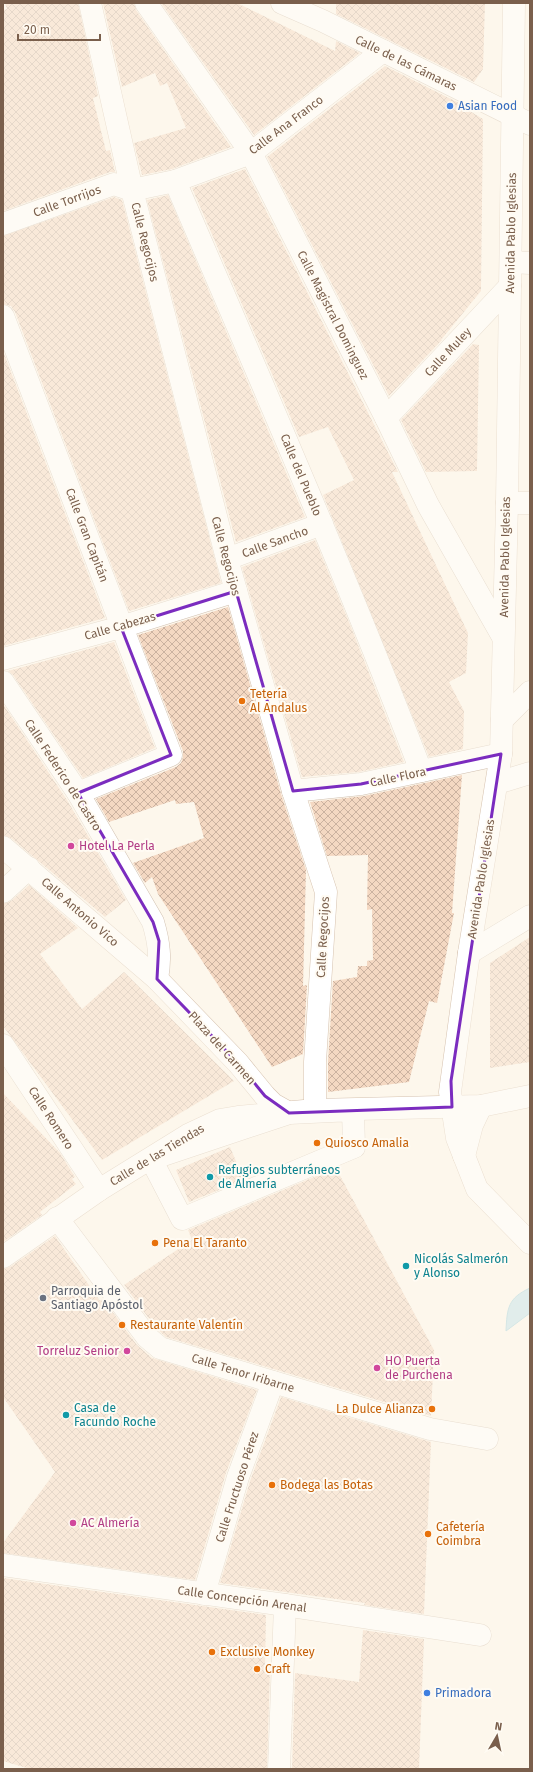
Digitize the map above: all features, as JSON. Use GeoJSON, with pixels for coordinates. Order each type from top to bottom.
{"type":"FeatureCollection","features":[{"type":"Feature","properties":{"kind":"street","name":"Calle Regocijos"},"geometry":{"type":"LineString","coordinates":[[90,3],[132,190],[227,560],[293,791],[326,892],[315,1062],[315,1110]]}},
{"type":"Feature","properties":{"kind":"street","name":"Calle Magistral Dominguez"},"geometry":{"type":"LineString","coordinates":[[146,3],[252,153],[386,418],[428,505],[503,637]]}},
{"type":"Feature","properties":{"kind":"street","name":"Calle de las Cámaras"},"geometry":{"type":"LineString","coordinates":[[282,3],[323,12],[383,51],[522,120]]}},
{"type":"Feature","properties":{"kind":"street","name":"Avenida Pablo Iglesias"},"geometry":{"type":"LineString","coordinates":[[514,3],[522,120],[520,263],[510,286],[501,754],[469,953],[451,1081],[452,1107],[457,1138],[477,1190],[530,1243]]}},
{"type":"Feature","properties":{"kind":"street","name":"Calle Ana Franco"},"geometry":{"type":"LineString","coordinates":[[132,190],[175,181],[252,153],[383,51]]}},
{"type":"Feature","properties":{"kind":"street","name":"Calle del Pueblo"},"geometry":{"type":"LineString","coordinates":[[175,181],[322,524],[421,771]]}},
{"type":"Feature","properties":{"kind":"street","name":"Calle Torrijos"},"geometry":{"type":"LineString","coordinates":[[3,224],[114,184],[132,190]]}},
{"type":"Feature","properties":{"kind":"street","name":"Calle Muley"},"geometry":{"type":"LineString","coordinates":[[386,418],[510,286]]}},
{"type":"Feature","properties":{"kind":"street","name":"Calle Gran Capitán"},"geometry":{"type":"LineString","coordinates":[[3,316],[170,755],[78,793]]}},
{"type":"Feature","properties":{"kind":"street"},"geometry":{"type":"LineString","coordinates":[[507,503],[530,503]]}},
{"type":"Feature","properties":{"kind":"street","name":"Calle Sancho"},"geometry":{"type":"LineString","coordinates":[[227,560],[322,524]]}},
{"type":"Feature","properties":{"kind":"street","name":"Calle Cabezas"},"geometry":{"type":"LineString","coordinates":[[3,660],[121,627],[236,591]]}},
{"type":"Feature","properties":{"kind":"street","name":"Calle Federico de Castro"},"geometry":{"type":"LineString","coordinates":[[3,682],[78,793],[153,922],[159,941],[160,962],[157,979]]}},
{"type":"Feature","properties":{"kind":"street"},"geometry":{"type":"LineString","coordinates":[[502,720],[530,692]]}},
{"type":"Feature","properties":{"kind":"street","name":"Calle Flora"},"geometry":{"type":"LineString","coordinates":[[293,791],[361,784],[501,754]]}},
{"type":"Feature","properties":{"kind":"street"},"geometry":{"type":"LineString","coordinates":[[497,783],[530,773]]}},
{"type":"Feature","properties":{"kind":"street","name":"Calle Antonio Vico"},"geometry":{"type":"LineString","coordinates":[[3,847],[157,979]]}},
{"type":"Feature","properties":{"kind":"street"},"geometry":{"type":"LineString","coordinates":[[3,892],[29,868]]}},
{"type":"Feature","properties":{"kind":"street"},"geometry":{"type":"LineString","coordinates":[[469,953],[530,916]]}},
{"type":"Feature","properties":{"kind":"street","name":"Plaza del Carmen"},"geometry":{"type":"LineString","coordinates":[[157,979],[238,1063],[265,1096],[273,1104],[289,1113]]}},
{"type":"Feature","properties":{"kind":"street","name":"Calle Romero"},"geometry":{"type":"LineString","coordinates":[[3,1045],[99,1190]]}},
{"type":"Feature","properties":{"kind":"street","name":"Calle de las Tiendas"},"geometry":{"type":"LineString","coordinates":[[3,1257],[99,1190],[188,1136],[220,1120],[315,1110],[482,1106],[530,1096]]}},
{"type":"Feature","properties":{"kind":"street"},"geometry":{"type":"LineString","coordinates":[[464,1156],[472,1125],[482,1106]]}},
{"type":"Feature","properties":{"kind":"street"},"geometry":{"type":"LineString","coordinates":[[151,1158],[182,1219],[354,1147],[353,1110],[289,1113]]}},
{"type":"Feature","properties":{"kind":"street","name":"Calle Tenor Iribarne"},"geometry":{"type":"LineString","coordinates":[[57,1218],[146,1337],[160,1348],[430,1429],[487,1439]]}},
{"type":"Feature","properties":{"kind":"street","name":"Calle Fructuoso Pérez"},"geometry":{"type":"LineString","coordinates":[[204,1594],[238,1476],[273,1382]]}},
{"type":"Feature","properties":{"kind":"street","name":"Calle Concepción Arenal"},"geometry":{"type":"LineString","coordinates":[[3,1565],[285,1605],[480,1636]]}},
{"type":"Feature","properties":{"kind":"street"},"geometry":{"type":"LineString","coordinates":[[278,1769],[285,1605]]}},
{"type":"Feature","properties":{"kind":"highlighted area"},"geometry":{"type":"Polygon","coordinates":[[[236,591],[293,791],[361,784],[501,754],[451,1081],[452,1107],[289,1113],[265,1096],[238,1063],[157,979],[159,941],[153,922],[78,793],[171,755],[121,627],[236,591]]]}},
{"type":"Feature","properties":{"kind":"water"},"geometry":{"type":"Polygon","coordinates":[[[530,1288],[530,1313],[506,1331],[507,1316],[510,1305],[517,1296],[530,1288]]]}},
{"type":"Feature","properties":{"kind":"building"},"geometry":{"type":"Polygon","coordinates":[[[5,3],[78,3],[98,96],[93,98],[106,151],[110,150],[115,172],[110,172],[3,211],[3,10],[7,9],[5,3]]]}},
{"type":"Feature","properties":{"kind":"building"},"geometry":{"type":"Polygon","coordinates":[[[103,3],[134,3],[136,10],[231,147],[172,169],[142,175],[134,143],[186,128],[167,83],[160,86],[155,73],[122,87],[103,3]]]}},
{"type":"Feature","properties":{"kind":"building"},"geometry":{"type":"Polygon","coordinates":[[[161,3],[237,3],[335,51],[336,41],[360,53],[254,135],[161,3]]]}},
{"type":"Feature","properties":{"kind":"building"},"geometry":{"type":"Polygon","coordinates":[[[336,3],[485,3],[483,69],[474,82],[336,14],[336,3]]]}},
{"type":"Feature","properties":{"kind":"building"},"geometry":{"type":"Polygon","coordinates":[[[385,66],[459,103],[458,104],[483,119],[481,291],[442,340],[389,396],[267,157],[385,66]]]}},
{"type":"Feature","properties":{"kind":"building"},"geometry":{"type":"Polygon","coordinates":[[[245,169],[398,472],[392,472],[468,633],[466,673],[449,682],[464,711],[463,749],[429,757],[323,495],[354,480],[328,427],[299,437],[192,188],[245,169]]]}},
{"type":"Feature","properties":{"kind":"building"},"geometry":{"type":"Polygon","coordinates":[[[168,195],[305,517],[236,542],[147,200],[168,195]]]}},
{"type":"Feature","properties":{"kind":"building"},"geometry":{"type":"Polygon","coordinates":[[[114,197],[122,200],[221,583],[129,611],[15,312],[11,306],[3,304],[3,236],[114,197]]]}},
{"type":"Feature","properties":{"kind":"building"},"geometry":{"type":"Polygon","coordinates":[[[473,344],[479,345],[477,471],[426,472],[401,420],[473,344]]]}},
{"type":"Feature","properties":{"kind":"building"},"geometry":{"type":"Polygon","coordinates":[[[3,351],[105,618],[3,646],[3,351]]]}},
{"type":"Feature","properties":{"kind":"building"},"geometry":{"type":"Polygon","coordinates":[[[315,540],[404,762],[359,772],[302,777],[242,567],[315,540]]]}},
{"type":"Feature","properties":{"kind":"building"},"geometry":{"type":"Polygon","coordinates":[[[228,607],[281,794],[306,870],[303,986],[307,985],[303,1054],[272,1067],[158,894],[152,877],[145,883],[133,863],[204,838],[194,802],[176,804],[175,800],[109,822],[96,799],[176,767],[181,763],[183,757],[183,751],[138,635],[228,607]]]}},
{"type":"Feature","properties":{"kind":"building"},"geometry":{"type":"Polygon","coordinates":[[[114,642],[155,748],[83,778],[13,675],[8,671],[114,642]]]}},
{"type":"Feature","properties":{"kind":"building"},"geometry":{"type":"Polygon","coordinates":[[[3,704],[67,800],[126,900],[105,917],[11,838],[3,835],[3,704]]]}},
{"type":"Feature","properties":{"kind":"building"},"geometry":{"type":"Polygon","coordinates":[[[462,775],[452,913],[454,913],[437,1003],[429,1001],[409,1082],[328,1092],[328,1062],[333,981],[357,977],[358,966],[367,966],[367,961],[373,960],[372,909],[367,910],[368,855],[327,856],[310,802],[364,796],[462,775]]]}},
{"type":"Feature","properties":{"kind":"building"},"geometry":{"type":"Polygon","coordinates":[[[29,885],[78,928],[40,954],[82,1009],[124,972],[234,1081],[102,1160],[3,1026],[3,904],[11,901],[29,885]]]}},
{"type":"Feature","properties":{"kind":"building"},"geometry":{"type":"Polygon","coordinates":[[[530,937],[530,1062],[490,1068],[490,963],[530,937]]]}},
{"type":"Feature","properties":{"kind":"building"},"geometry":{"type":"Polygon","coordinates":[[[3,1093],[60,1153],[75,1177],[72,1179],[76,1184],[40,1212],[42,1215],[3,1242],[3,1093]]]}},
{"type":"Feature","properties":{"kind":"building","name":"Refugios subterráneos de Almería"},"geometry":{"type":"Polygon","coordinates":[[[230,1147],[244,1180],[189,1202],[176,1170],[230,1147]]]}},
{"type":"Feature","properties":{"kind":"building"},"geometry":{"type":"Polygon","coordinates":[[[337,1170],[434,1350],[431,1416],[166,1337],[156,1328],[124,1285],[192,1240],[188,1230],[326,1172],[330,1176],[337,1170]]]}},
{"type":"Feature","properties":{"kind":"building"},"geometry":{"type":"Polygon","coordinates":[[[55,1236],[100,1301],[103,1299],[137,1345],[152,1358],[257,1390],[226,1473],[195,1580],[3,1553],[3,1543],[55,1472],[3,1397],[3,1269],[10,1267],[55,1236]]]}},
{"type":"Feature","properties":{"kind":"building"},"geometry":{"type":"Polygon","coordinates":[[[281,1397],[431,1442],[424,1614],[364,1605],[365,1603],[220,1583],[250,1481],[281,1397]]]}},
{"type":"Feature","properties":{"kind":"building"},"geometry":{"type":"Polygon","coordinates":[[[3,1578],[266,1615],[265,1669],[270,1670],[267,1769],[30,1769],[3,1761],[3,1578]]]}},
{"type":"Feature","properties":{"kind":"building"},"geometry":{"type":"Polygon","coordinates":[[[363,1630],[424,1639],[419,1769],[292,1769],[295,1673],[359,1682],[363,1630]]]}},
{"type":"Feature","properties":{"kind":"place","name":"Asian Food"},"geometry":{"type":"Point","coordinates":[450,106]}},
{"type":"Feature","properties":{"kind":"place","name":"Tetería Al Andalus"},"geometry":{"type":"Point","coordinates":[242,701]}},
{"type":"Feature","properties":{"kind":"place","name":"Hotel La Perla"},"geometry":{"type":"Point","coordinates":[71,846]}},
{"type":"Feature","properties":{"kind":"place","name":"Quiosco Amalia"},"geometry":{"type":"Point","coordinates":[317,1143]}},
{"type":"Feature","properties":{"kind":"place","name":"Refugios subterráneos de Almería"},"geometry":{"type":"Point","coordinates":[210,1177]}},
{"type":"Feature","properties":{"kind":"place","name":"Pena El Taranto"},"geometry":{"type":"Point","coordinates":[155,1243]}},
{"type":"Feature","properties":{"kind":"place","name":"Nicolás Salmerón y Alonso"},"geometry":{"type":"Point","coordinates":[406,1266]}},
{"type":"Feature","properties":{"kind":"place","name":"Parroquia de Santiago Apóstol"},"geometry":{"type":"Point","coordinates":[43,1298]}},
{"type":"Feature","properties":{"kind":"place","name":"Restaurante Valentín"},"geometry":{"type":"Point","coordinates":[122,1325]}},
{"type":"Feature","properties":{"kind":"place","name":"Torreluz Senior"},"geometry":{"type":"Point","coordinates":[127,1351]}},
{"type":"Feature","properties":{"kind":"place","name":"HO Puerta de Purchena"},"geometry":{"type":"Point","coordinates":[377,1368]}},
{"type":"Feature","properties":{"kind":"place","name":"La Dulce Alianza"},"geometry":{"type":"Point","coordinates":[432,1409]}},
{"type":"Feature","properties":{"kind":"place","name":"Casa de Facundo Roche"},"geometry":{"type":"Point","coordinates":[66,1415]}},
{"type":"Feature","properties":{"kind":"place","name":"Bodega las Botas"},"geometry":{"type":"Point","coordinates":[272,1485]}},
{"type":"Feature","properties":{"kind":"place","name":"AC Almería"},"geometry":{"type":"Point","coordinates":[73,1523]}},
{"type":"Feature","properties":{"kind":"place","name":"Cafetería Coimbra"},"geometry":{"type":"Point","coordinates":[428,1534]}},
{"type":"Feature","properties":{"kind":"place","name":"Exclusive Monkey"},"geometry":{"type":"Point","coordinates":[212,1652]}},
{"type":"Feature","properties":{"kind":"place","name":"Craft"},"geometry":{"type":"Point","coordinates":[257,1669]}},
{"type":"Feature","properties":{"kind":"place","name":"Primadora"},"geometry":{"type":"Point","coordinates":[427,1693]}}]}
